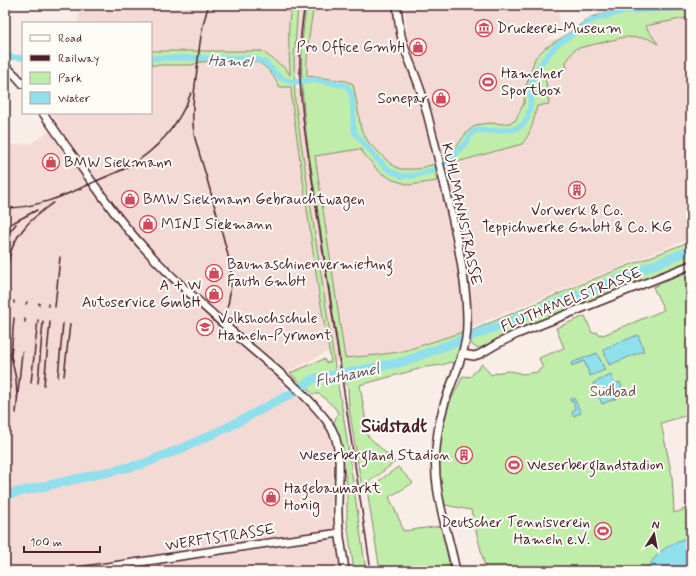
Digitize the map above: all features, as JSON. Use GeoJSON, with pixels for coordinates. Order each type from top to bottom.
{"type":"FeatureCollection","features":[{"type":"Feature","properties":{"kind":"main road","name":"KUHLMANNSTRASSE"},"geometry":{"type":"LineString","coordinates":[[397,5],[401,35],[423,97],[441,169],[463,272],[467,307],[467,332],[463,350],[440,419],[435,456],[436,488],[456,571]]}},
{"type":"Feature","properties":{"kind":"main road"},"geometry":{"type":"LineString","coordinates":[[5,66],[22,83]]}},
{"type":"Feature","properties":{"kind":"main road"},"geometry":{"type":"LineString","coordinates":[[44,114],[114,212],[144,247],[168,273],[246,344],[303,393],[328,422],[335,435],[338,447],[338,516],[345,571]]}},
{"type":"Feature","properties":{"kind":"main road","name":"FLUTHAMELSTRASSE"},"geometry":{"type":"LineString","coordinates":[[463,350],[474,356],[480,354],[517,334],[691,264]]}},
{"type":"Feature","properties":{"kind":"main road","name":"WERFTSTRASSE"},"geometry":{"type":"LineString","coordinates":[[80,571],[340,534]]}},
{"type":"Feature","properties":{"kind":"shaded area"},"geometry":{"type":"Polygon","coordinates":[[[82,5],[292,5],[289,32],[290,76],[262,51],[152,51],[152,22],[77,22],[82,5]]]}},
{"type":"Feature","properties":{"kind":"shaded area"},"geometry":{"type":"Polygon","coordinates":[[[298,5],[307,5],[304,21],[302,74],[294,74],[294,59],[298,5]]]}},
{"type":"Feature","properties":{"kind":"shaded area"},"geometry":{"type":"Polygon","coordinates":[[[314,5],[393,5],[395,29],[421,101],[434,164],[418,169],[400,169],[391,164],[369,143],[361,130],[357,104],[315,77],[307,76],[311,21],[314,5]]]}},
{"type":"Feature","properties":{"kind":"shaded area"},"geometry":{"type":"Polygon","coordinates":[[[405,5],[558,5],[560,32],[540,42],[563,37],[545,48],[525,90],[524,103],[515,121],[505,124],[489,123],[460,140],[453,151],[443,158],[427,94],[408,42],[405,5]]]}},
{"type":"Feature","properties":{"kind":"shaded area"},"geometry":{"type":"Polygon","coordinates":[[[691,17],[691,238],[485,321],[466,331],[404,351],[345,359],[315,155],[360,149],[378,171],[437,180],[435,172],[446,165],[522,144],[527,139],[537,106],[549,104],[545,74],[566,62],[575,49],[625,37],[647,38],[657,44],[644,26],[691,17]]]}},
{"type":"Feature","properties":{"kind":"shaded area"},"geometry":{"type":"Polygon","coordinates":[[[221,61],[261,63],[276,79],[291,86],[292,103],[319,294],[329,351],[289,371],[280,383],[307,406],[327,429],[332,447],[333,473],[331,507],[340,571],[5,571],[5,124],[7,145],[30,144],[59,125],[53,114],[152,114],[152,65],[192,65],[200,62],[221,61]]]}},
{"type":"Feature","properties":{"kind":"shaded area"},"geometry":{"type":"Polygon","coordinates":[[[295,89],[302,89],[307,140],[341,361],[334,362],[295,101],[295,89]]]}},
{"type":"Feature","properties":{"kind":"green space"},"geometry":{"type":"Polygon","coordinates":[[[292,5],[298,5],[294,59],[295,101],[366,571],[354,571],[347,522],[347,485],[342,449],[334,422],[338,413],[336,409],[320,394],[313,394],[290,373],[324,359],[326,363],[331,362],[319,294],[291,87],[279,87],[270,72],[257,62],[221,61],[200,62],[192,65],[152,65],[152,51],[262,51],[286,69],[290,75],[290,13],[292,5]]]}},
{"type":"Feature","properties":{"kind":"green space"},"geometry":{"type":"Polygon","coordinates":[[[307,5],[314,5],[308,49],[307,76],[346,81],[353,84],[361,129],[369,143],[391,164],[400,169],[418,169],[434,164],[437,181],[410,185],[393,180],[378,171],[360,149],[315,156],[345,358],[404,351],[466,331],[459,366],[450,362],[360,385],[367,429],[364,432],[395,462],[362,489],[349,408],[348,387],[343,379],[307,140],[302,89],[302,39],[307,5]]]}},
{"type":"Feature","properties":{"kind":"green space"},"geometry":{"type":"Polygon","coordinates":[[[625,5],[691,5],[691,17],[645,26],[658,44],[647,38],[625,37],[575,49],[566,62],[567,69],[545,74],[549,104],[537,106],[530,131],[522,144],[446,165],[444,158],[453,151],[467,132],[476,125],[489,123],[505,124],[515,121],[524,103],[525,90],[535,58],[545,48],[591,17],[623,9],[625,5]]]}},
{"type":"Feature","properties":{"kind":"green space"},"geometry":{"type":"Polygon","coordinates":[[[691,241],[691,261],[500,338],[480,348],[471,344],[472,331],[594,279],[691,241]]]}},
{"type":"Feature","properties":{"kind":"green space","name":"Südbad"},"geometry":{"type":"Polygon","coordinates":[[[691,270],[691,408],[688,415],[661,423],[672,476],[674,513],[691,507],[691,571],[584,571],[583,567],[566,568],[566,571],[486,571],[471,510],[445,505],[440,485],[439,450],[445,419],[449,404],[463,376],[470,377],[482,364],[491,375],[509,371],[522,374],[539,372],[538,370],[543,368],[539,358],[564,348],[556,328],[585,316],[592,333],[597,332],[599,335],[603,335],[664,310],[653,287],[691,270]]]}},
{"type":"Feature","properties":{"kind":"green space"},"geometry":{"type":"Polygon","coordinates":[[[398,467],[413,483],[389,497],[403,531],[441,526],[451,571],[380,571],[367,490],[398,467]]]}},
{"type":"Feature","properties":{"kind":"water"},"geometry":{"type":"Polygon","coordinates":[[[638,335],[644,351],[609,365],[603,349],[638,335]]]}},
{"type":"Feature","properties":{"kind":"water"},"geometry":{"type":"Polygon","coordinates":[[[597,353],[605,370],[590,376],[584,361],[572,366],[571,363],[597,353]]]}},
{"type":"Feature","properties":{"kind":"water"},"geometry":{"type":"Polygon","coordinates":[[[611,375],[614,384],[620,382],[625,395],[602,404],[593,383],[611,375]]]}},
{"type":"Feature","properties":{"kind":"water"},"geometry":{"type":"Polygon","coordinates":[[[574,398],[581,413],[573,416],[572,413],[575,408],[573,401],[571,402],[570,399],[574,398]]]}},
{"type":"Feature","properties":{"kind":"water"},"geometry":{"type":"Polygon","coordinates":[[[691,537],[691,571],[648,571],[653,559],[671,544],[691,537]]]}},
{"type":"Feature","properties":{"kind":"waterway","name":"Hamel"},"geometry":{"type":"LineString","coordinates":[[152,58],[250,58],[267,64],[283,79],[292,82],[316,80],[347,86],[351,93],[355,133],[378,160],[389,170],[402,176],[413,176],[434,170],[450,161],[475,131],[507,130],[521,126],[526,121],[530,109],[531,86],[534,75],[540,65],[555,46],[591,21],[627,11],[691,8]]}},
{"type":"Feature","properties":{"kind":"waterway","name":"Hamel"},"geometry":{"type":"LineString","coordinates":[[5,53],[11,57],[22,58]]}},
{"type":"Feature","properties":{"kind":"waterway","name":"Fluthamel"},"geometry":{"type":"LineString","coordinates":[[5,495],[143,464],[228,427],[291,394],[313,379],[403,362],[535,312],[691,250]]}},
{"type":"Feature","properties":{"kind":"railway"},"geometry":{"type":"LineString","coordinates":[[209,5],[202,29],[193,102],[193,126],[196,144],[230,265],[231,290],[226,314]]}},
{"type":"Feature","properties":{"kind":"railway"},"geometry":{"type":"LineString","coordinates":[[305,5],[302,21],[300,53],[300,85],[303,117],[371,571]]}},
{"type":"Feature","properties":{"kind":"railway"},"geometry":{"type":"LineString","coordinates":[[5,208],[16,208],[48,201],[126,168],[147,154],[165,136],[180,116],[191,93]]}},
{"type":"Feature","properties":{"kind":"railway"},"geometry":{"type":"LineString","coordinates":[[8,263],[10,253],[18,236],[30,221],[53,203]]}},
{"type":"Feature","properties":{"kind":"railway"},"geometry":{"type":"LineString","coordinates":[[5,227],[37,210]]}},
{"type":"Feature","properties":{"kind":"railway"},"geometry":{"type":"LineString","coordinates":[[5,237],[16,224]]}},
{"type":"Feature","properties":{"kind":"railway"},"geometry":{"type":"LineString","coordinates":[[55,307],[60,257]]}},
{"type":"Feature","properties":{"kind":"railway"},"geometry":{"type":"LineString","coordinates":[[14,318],[11,356],[16,379],[17,397]]}},
{"type":"Feature","properties":{"kind":"railway"},"geometry":{"type":"LineString","coordinates":[[31,383],[38,320]]}},
{"type":"Feature","properties":{"kind":"railway"},"geometry":{"type":"LineString","coordinates":[[38,383],[43,321]]}},
{"type":"Feature","properties":{"kind":"railway"},"geometry":{"type":"LineString","coordinates":[[44,385],[50,322]]}},
{"type":"Feature","properties":{"kind":"railway"},"geometry":{"type":"LineString","coordinates":[[58,377],[63,323]]}},
{"type":"Feature","properties":{"kind":"railway"},"geometry":{"type":"LineString","coordinates":[[64,376],[70,324]]}},
{"type":"Feature","properties":{"kind":"railway"},"geometry":{"type":"LineString","coordinates":[[16,413],[22,352]]}},
{"type":"Feature","properties":{"kind":"railway"},"geometry":{"type":"LineString","coordinates":[[5,387],[8,355]]}},
{"type":"Feature","properties":{"kind":"place","name":"Druckerei-Museum"},"geometry":{"type":"Point","coordinates":[484,28]}},
{"type":"Feature","properties":{"kind":"place","name":"Pro Office GmbH"},"geometry":{"type":"Point","coordinates":[418,47]}},
{"type":"Feature","properties":{"kind":"place","name":"Hamelner Sportbox"},"geometry":{"type":"Point","coordinates":[488,82]}},
{"type":"Feature","properties":{"kind":"place","name":"Sonepar"},"geometry":{"type":"Point","coordinates":[441,98]}},
{"type":"Feature","properties":{"kind":"place","name":"BMW Siekmann"},"geometry":{"type":"Point","coordinates":[51,162]}},
{"type":"Feature","properties":{"kind":"place","name":"Vorwerk & Co. Teppichwerke GmbH & Co. KG"},"geometry":{"type":"Point","coordinates":[577,190]}},
{"type":"Feature","properties":{"kind":"place","name":"BMW Siekmann Gebrauchtwagen"},"geometry":{"type":"Point","coordinates":[130,199]}},
{"type":"Feature","properties":{"kind":"place","name":"MINI Siekmann"},"geometry":{"type":"Point","coordinates":[148,224]}},
{"type":"Feature","properties":{"kind":"place","name":"Baumaschinenvermietung Fauth GmbH"},"geometry":{"type":"Point","coordinates":[214,273]}},
{"type":"Feature","properties":{"kind":"place","name":"A + W Autoservice GmbH"},"geometry":{"type":"Point","coordinates":[214,294]}},
{"type":"Feature","properties":{"kind":"place","name":"Volkshochschule Hameln-Pyrmont"},"geometry":{"type":"Point","coordinates":[205,327]}},
{"type":"Feature","properties":{"kind":"place","name":"Weserbergland Stadion"},"geometry":{"type":"Point","coordinates":[464,455]}},
{"type":"Feature","properties":{"kind":"place","name":"Weserberglandstadion"},"geometry":{"type":"Point","coordinates":[514,465]}},
{"type":"Feature","properties":{"kind":"place","name":"Hagebaumarkt Honig"},"geometry":{"type":"Point","coordinates":[271,497]}},
{"type":"Feature","properties":{"kind":"place","name":"Deutscher Tennisverein Hameln e.V."},"geometry":{"type":"Point","coordinates":[603,531]}},
{"type":"Feature","properties":{"kind":"district","name":"Südstadt"},"geometry":{"type":"Point","coordinates":[394,425]}}]}
